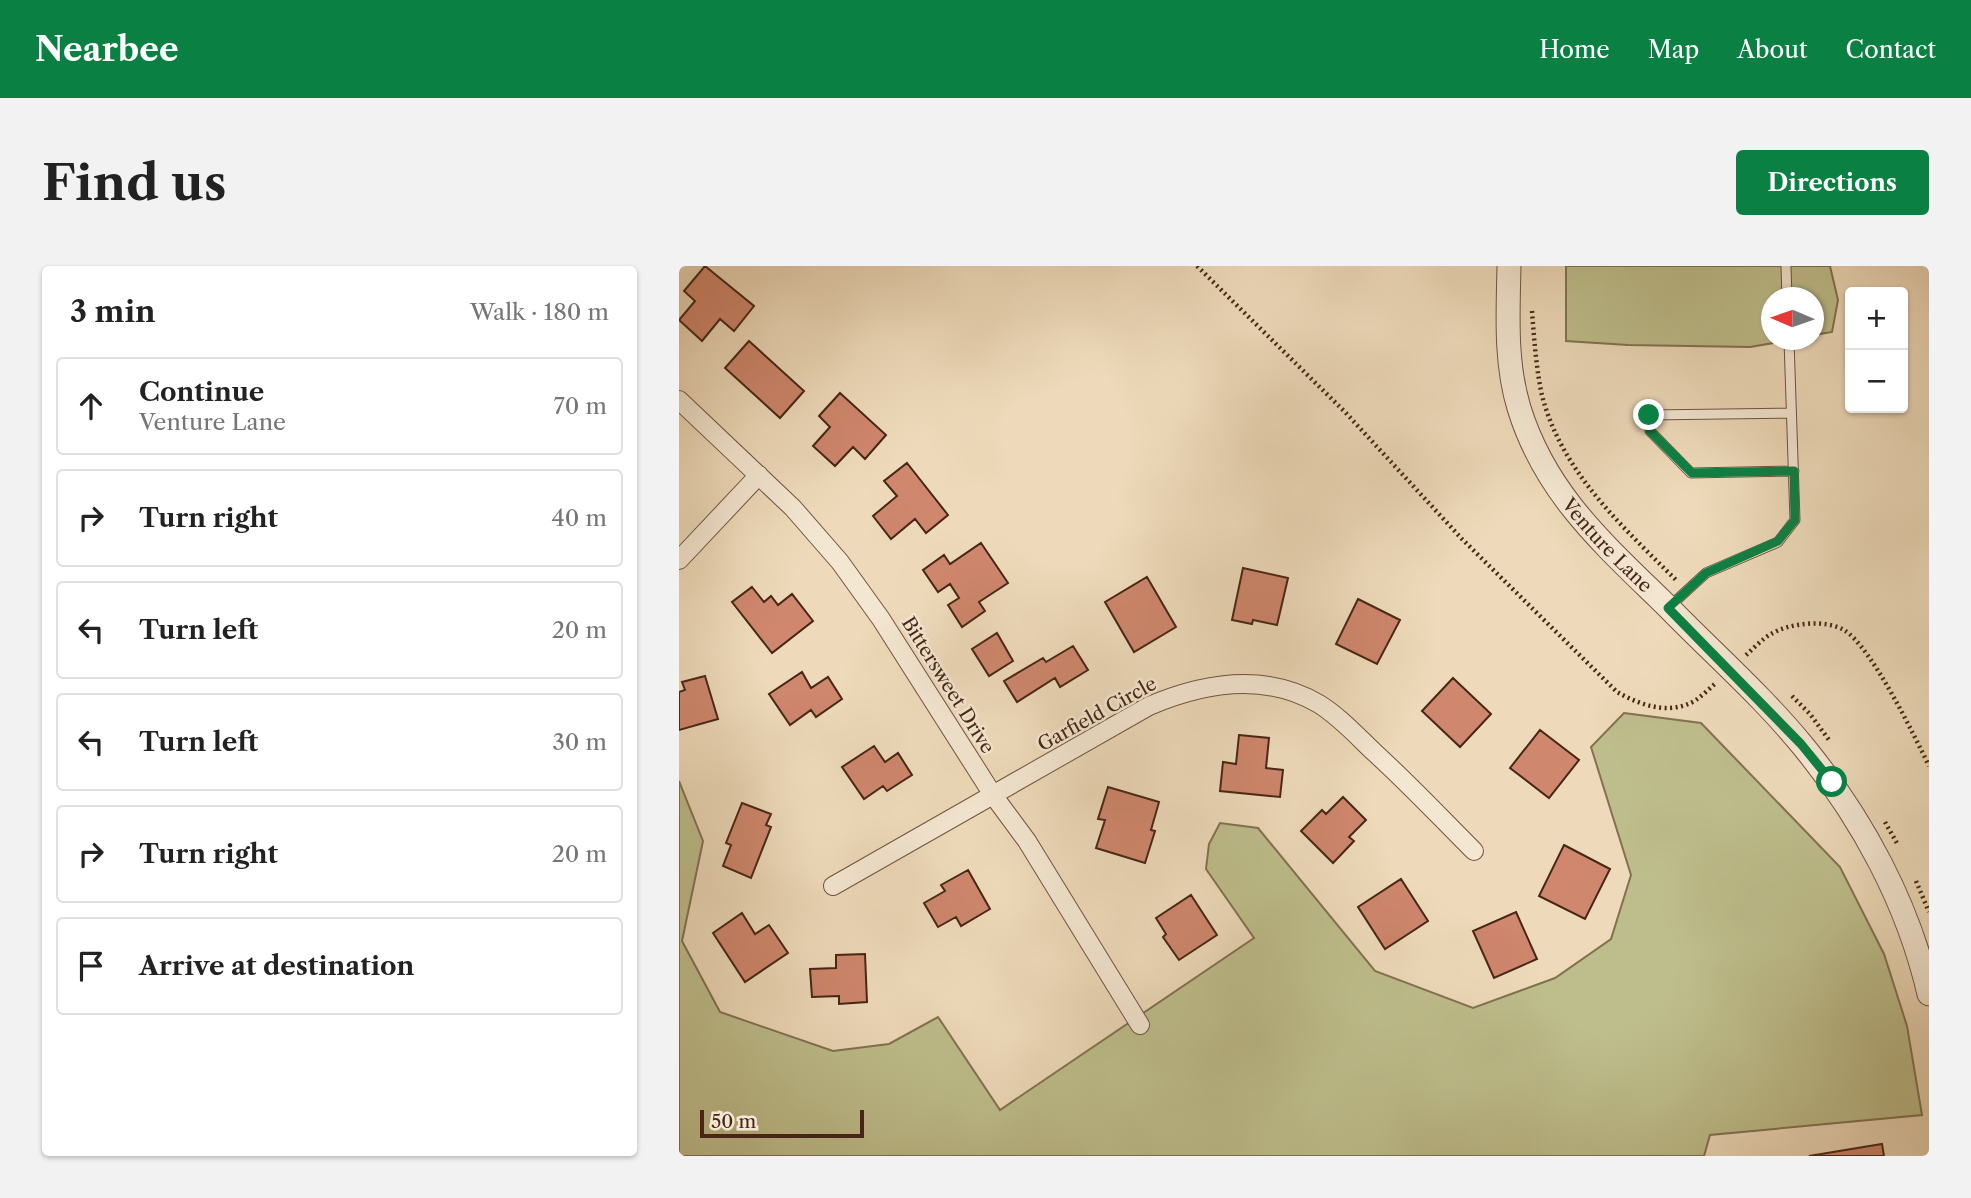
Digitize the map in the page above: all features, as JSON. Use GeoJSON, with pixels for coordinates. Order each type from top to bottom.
{"type":"FeatureCollection","features":[{"type":"Feature","properties":{"kind":"street","name":"Venture Lane"},"geometry":{"type":"LineString","coordinates":[[1509,266],[1509,367],[1519,409],[1553,484],[1588,529],[1801,744],[1832,782],[1870,843],[1896,895],[1919,954],[1929,994]]}},
{"type":"Feature","properties":{"kind":"street","name":"Bittersweet Drive"},"geometry":{"type":"LineString","coordinates":[[679,400],[793,508],[840,562],[881,619],[993,795],[1027,841],[1140,1025]]}},
{"type":"Feature","properties":{"kind":"street"},"geometry":{"type":"LineString","coordinates":[[679,560],[759,475]]}},
{"type":"Feature","properties":{"kind":"street","name":"Garfield Circle"},"geometry":{"type":"LineString","coordinates":[[833,886],[1149,706],[1181,692],[1227,684],[1265,686],[1291,692],[1317,703],[1337,717],[1397,772],[1474,851]]}},
{"type":"Feature","properties":{"kind":"lane"},"geometry":{"type":"LineString","coordinates":[[1786,266],[1787,287]]}},
{"type":"Feature","properties":{"kind":"lane"},"geometry":{"type":"LineString","coordinates":[[1668,608],[1706,573],[1778,541],[1795,520],[1789,350]]}},
{"type":"Feature","properties":{"kind":"lane"},"geometry":{"type":"LineString","coordinates":[[1791,413],[1649,415],[1650,431],[1692,473],[1794,471]]}},
{"type":"Feature","properties":{"kind":"path"},"geometry":{"type":"LineString","coordinates":[[1197,266],[1346,412],[1462,539],[1617,692],[1637,703],[1675,707],[1695,701],[1715,684]]}},
{"type":"Feature","properties":{"kind":"path"},"geometry":{"type":"LineString","coordinates":[[1532,300],[1534,347],[1542,394],[1577,472],[1608,512],[1686,591]]}},
{"type":"Feature","properties":{"kind":"path"},"geometry":{"type":"LineString","coordinates":[[1739,644],[1748,653],[1771,634],[1804,624],[1829,625],[1844,629],[1858,642],[1879,673],[1929,766]]}},
{"type":"Feature","properties":{"kind":"green space"},"geometry":{"type":"Polygon","coordinates":[[[1566,266],[1830,266],[1838,300],[1832,332],[1824,333],[1824,287],[1761,287],[1761,345],[1750,347],[1566,341],[1566,266]]]}},
{"type":"Feature","properties":{"kind":"green space"},"geometry":{"type":"Polygon","coordinates":[[[1624,713],[1701,723],[1840,867],[1884,954],[1907,1026],[1922,1115],[1710,1135],[1704,1156],[679,1156],[679,781],[703,841],[682,941],[720,1012],[833,1051],[889,1044],[938,1017],[1000,1110],[1254,938],[1206,869],[1209,844],[1220,823],[1258,828],[1375,971],[1473,1008],[1555,978],[1611,939],[1631,875],[1591,747],[1624,713]]]}},
{"type":"Feature","properties":{"kind":"building"},"geometry":{"type":"Polygon","coordinates":[[[705,266],[754,306],[734,331],[720,319],[702,341],[679,320],[695,301],[684,291],[705,266]]]}},
{"type":"Feature","properties":{"kind":"building"},"geometry":{"type":"Polygon","coordinates":[[[749,341],[804,391],[780,418],[725,368],[749,341]]]}},
{"type":"Feature","properties":{"kind":"building"},"geometry":{"type":"Polygon","coordinates":[[[840,393],[886,435],[865,459],[853,447],[835,466],[813,446],[830,427],[819,416],[840,393]]]}},
{"type":"Feature","properties":{"kind":"building"},"geometry":{"type":"Polygon","coordinates":[[[907,463],[948,515],[926,533],[915,519],[891,539],[873,516],[897,496],[884,481],[907,463]]]}},
{"type":"Feature","properties":{"kind":"building"},"geometry":{"type":"Polygon","coordinates":[[[981,543],[1008,583],[979,602],[985,611],[962,627],[948,605],[959,598],[950,584],[938,592],[923,570],[944,555],[950,564],[981,543]]]}},
{"type":"Feature","properties":{"kind":"building"},"geometry":{"type":"Polygon","coordinates":[[[1243,568],[1288,578],[1277,625],[1253,620],[1252,624],[1232,620],[1243,568]]]}},
{"type":"Feature","properties":{"kind":"building"},"geometry":{"type":"Polygon","coordinates":[[[1147,577],[1176,627],[1134,652],[1105,602],[1147,577]]]}},
{"type":"Feature","properties":{"kind":"building"},"geometry":{"type":"Polygon","coordinates":[[[752,587],[764,602],[771,596],[778,605],[792,594],[813,621],[772,653],[732,602],[752,587]]]}},
{"type":"Feature","properties":{"kind":"building"},"geometry":{"type":"Polygon","coordinates":[[[1358,599],[1400,620],[1377,664],[1336,644],[1358,599]]]}},
{"type":"Feature","properties":{"kind":"building"},"geometry":{"type":"Polygon","coordinates":[[[997,633],[1013,661],[989,676],[972,649],[997,633]]]}},
{"type":"Feature","properties":{"kind":"building"},"geometry":{"type":"Polygon","coordinates":[[[1073,646],[1088,670],[1060,687],[1055,678],[1017,702],[1004,681],[1043,658],[1046,662],[1073,646]]]}},
{"type":"Feature","properties":{"kind":"building"},"geometry":{"type":"Polygon","coordinates":[[[802,672],[811,688],[828,677],[842,699],[816,717],[811,710],[790,725],[769,694],[802,672]]]}},
{"type":"Feature","properties":{"kind":"building"},"geometry":{"type":"Polygon","coordinates":[[[705,676],[718,719],[679,730],[679,692],[685,690],[682,682],[705,676]]]}},
{"type":"Feature","properties":{"kind":"building"},"geometry":{"type":"Polygon","coordinates":[[[1453,678],[1491,714],[1460,747],[1422,711],[1453,678]]]}},
{"type":"Feature","properties":{"kind":"building"},"geometry":{"type":"Polygon","coordinates":[[[1540,730],[1579,760],[1549,798],[1510,768],[1540,730]]]}},
{"type":"Feature","properties":{"kind":"building"},"geometry":{"type":"Polygon","coordinates":[[[1239,735],[1269,738],[1266,768],[1283,770],[1280,797],[1220,791],[1223,762],[1236,764],[1239,735]]]}},
{"type":"Feature","properties":{"kind":"building"},"geometry":{"type":"Polygon","coordinates":[[[874,746],[885,762],[898,753],[912,775],[887,791],[883,786],[864,799],[842,767],[874,746]]]}},
{"type":"Feature","properties":{"kind":"building"},"geometry":{"type":"Polygon","coordinates":[[[1108,787],[1159,802],[1151,830],[1155,831],[1145,863],[1096,848],[1105,820],[1098,819],[1108,787]]]}},
{"type":"Feature","properties":{"kind":"building"},"geometry":{"type":"Polygon","coordinates":[[[1343,797],[1366,820],[1349,837],[1354,841],[1333,863],[1301,831],[1322,810],[1326,814],[1343,797]]]}},
{"type":"Feature","properties":{"kind":"building"},"geometry":{"type":"Polygon","coordinates":[[[742,803],[771,814],[766,825],[771,827],[751,878],[723,866],[731,845],[726,843],[742,803]]]}},
{"type":"Feature","properties":{"kind":"building"},"geometry":{"type":"Polygon","coordinates":[[[1564,845],[1610,869],[1585,919],[1539,896],[1564,845]]]}},
{"type":"Feature","properties":{"kind":"building"},"geometry":{"type":"Polygon","coordinates":[[[968,870],[990,909],[961,926],[956,917],[938,927],[924,903],[945,891],[941,885],[968,870]]]}},
{"type":"Feature","properties":{"kind":"building"},"geometry":{"type":"Polygon","coordinates":[[[1401,879],[1428,921],[1385,949],[1358,907],[1401,879]]]}},
{"type":"Feature","properties":{"kind":"building"},"geometry":{"type":"Polygon","coordinates":[[[1191,895],[1217,935],[1179,960],[1163,937],[1166,934],[1156,918],[1191,895]]]}},
{"type":"Feature","properties":{"kind":"building"},"geometry":{"type":"Polygon","coordinates":[[[1516,912],[1537,959],[1494,978],[1473,931],[1516,912]]]}},
{"type":"Feature","properties":{"kind":"building"},"geometry":{"type":"Polygon","coordinates":[[[742,913],[755,934],[769,925],[788,953],[745,982],[713,933],[742,913]]]}},
{"type":"Feature","properties":{"kind":"building"},"geometry":{"type":"Polygon","coordinates":[[[865,954],[867,1002],[839,1004],[839,996],[812,997],[810,969],[836,968],[836,955],[865,954]]]}},
{"type":"Feature","properties":{"kind":"building"},"geometry":{"type":"Polygon","coordinates":[[[1882,1144],[1884,1156],[1809,1156],[1882,1144]]]}},
{"type":"Feature","properties":{"kind":"route"},"geometry":{"type":"LineString","coordinates":[[1649,415],[1650,431],[1692,473],[1794,471],[1795,520],[1778,541],[1706,573],[1668,608],[1801,744],[1832,782]]}}]}
